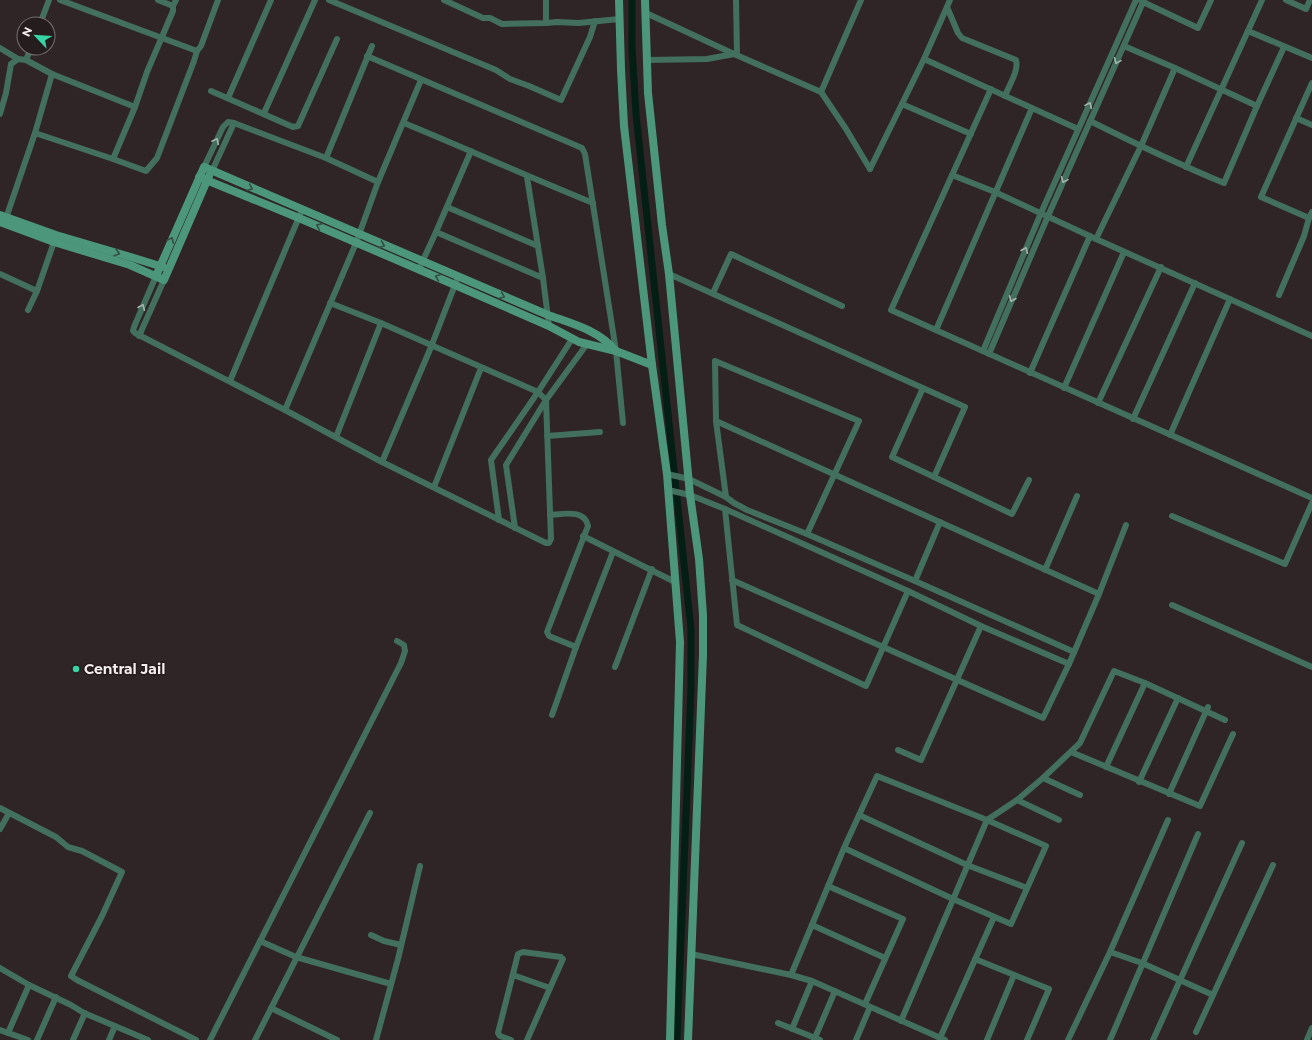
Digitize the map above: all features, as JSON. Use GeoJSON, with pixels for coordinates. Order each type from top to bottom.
{"type":"FeatureCollection","features":[{"type":"Feature","properties":{"kind":"main road"},"geometry":{"type":"LineString","coordinates":[[619,0],[624,126],[652,365],[670,474],[675,582],[680,642],[670,1040]]}},
{"type":"Feature","properties":{"kind":"main road"},"geometry":{"type":"LineString","coordinates":[[646,0],[649,100],[662,225],[669,274],[686,478],[699,559],[703,615],[703,655],[688,1040]]}},
{"type":"Feature","properties":{"kind":"main road"},"geometry":{"type":"LineString","coordinates":[[156,276],[204,167],[301,214],[456,281],[549,326],[572,339],[616,351],[652,365]]}},
{"type":"Feature","properties":{"kind":"main road"},"geometry":{"type":"LineString","coordinates":[[2,219],[54,242],[130,265],[164,280],[212,171]]}},
{"type":"Feature","properties":{"kind":"main road"},"geometry":{"type":"LineString","coordinates":[[199,177],[301,214]]}},
{"type":"Feature","properties":{"kind":"main road"},"geometry":{"type":"LineString","coordinates":[[2,219],[169,270]]}},
{"type":"Feature","properties":{"kind":"main road"},"geometry":{"type":"LineString","coordinates":[[456,281],[584,328],[603,339],[616,351]]}},
{"type":"Feature","properties":{"kind":"street"},"geometry":{"type":"LineString","coordinates":[[43,16],[49,0]]}},
{"type":"Feature","properties":{"kind":"street"},"geometry":{"type":"LineString","coordinates":[[60,0],[196,51]]}},
{"type":"Feature","properties":{"kind":"street"},"geometry":{"type":"LineString","coordinates":[[113,159],[135,107],[147,72],[173,12],[174,3],[158,0]]}},
{"type":"Feature","properties":{"kind":"street"},"geometry":{"type":"LineString","coordinates":[[35,133],[146,171],[157,158],[194,61],[196,51],[201,46],[218,0]]}},
{"type":"Feature","properties":{"kind":"street"},"geometry":{"type":"LineString","coordinates":[[228,98],[271,0]]}},
{"type":"Feature","properties":{"kind":"street"},"geometry":{"type":"LineString","coordinates":[[264,114],[315,0]]}},
{"type":"Feature","properties":{"kind":"street"},"geometry":{"type":"LineString","coordinates":[[329,0],[496,70],[510,79],[561,100],[590,37],[595,21]]}},
{"type":"Feature","properties":{"kind":"street"},"geometry":{"type":"LineString","coordinates":[[444,0],[483,18],[490,18],[502,24],[557,22],[579,23],[619,19]]}},
{"type":"Feature","properties":{"kind":"street"},"geometry":{"type":"LineString","coordinates":[[546,0],[546,23]]}},
{"type":"Feature","properties":{"kind":"street"},"geometry":{"type":"LineString","coordinates":[[736,0],[736,55]]}},
{"type":"Feature","properties":{"kind":"street"},"geometry":{"type":"LineString","coordinates":[[821,92],[861,0]]}},
{"type":"Feature","properties":{"kind":"street"},"geometry":{"type":"LineString","coordinates":[[646,13],[736,55],[821,92],[846,129],[870,169],[924,59],[950,0]]}},
{"type":"Feature","properties":{"kind":"street"},"geometry":{"type":"LineString","coordinates":[[986,352],[1041,213],[1136,0]]}},
{"type":"Feature","properties":{"kind":"street"},"geometry":{"type":"LineString","coordinates":[[986,352],[1143,1],[1198,28],[1211,0]]}},
{"type":"Feature","properties":{"kind":"street"},"geometry":{"type":"LineString","coordinates":[[1186,167],[1262,0]]}},
{"type":"Feature","properties":{"kind":"street"},"geometry":{"type":"LineString","coordinates":[[1286,0],[1306,9],[1310,0]]}},
{"type":"Feature","properties":{"kind":"street"},"geometry":{"type":"LineString","coordinates":[[947,7],[958,33],[962,38],[1016,60],[1016,72],[1005,96]]}},
{"type":"Feature","properties":{"kind":"street"},"geometry":{"type":"LineString","coordinates":[[1248,31],[1312,58]]}},
{"type":"Feature","properties":{"kind":"street"},"geometry":{"type":"LineString","coordinates":[[211,91],[293,127],[298,126],[337,39]]}},
{"type":"Feature","properties":{"kind":"street"},"geometry":{"type":"LineString","coordinates":[[326,158],[372,46]]}},
{"type":"Feature","properties":{"kind":"street"},"geometry":{"type":"LineString","coordinates":[[1124,46],[1176,68],[1257,106]]}},
{"type":"Feature","properties":{"kind":"street"},"geometry":{"type":"LineString","coordinates":[[1090,121],[1186,167],[1224,182],[1284,47]]}},
{"type":"Feature","properties":{"kind":"street"},"geometry":{"type":"LineString","coordinates":[[0,48],[18,59],[26,60],[52,74],[135,107]]}},
{"type":"Feature","properties":{"kind":"street"},"geometry":{"type":"LineString","coordinates":[[648,60],[707,59],[736,55]]}},
{"type":"Feature","properties":{"kind":"street"},"geometry":{"type":"LineString","coordinates":[[26,60],[28,56]]}},
{"type":"Feature","properties":{"kind":"street"},"geometry":{"type":"LineString","coordinates":[[367,56],[582,148],[593,203],[616,351],[623,423]]}},
{"type":"Feature","properties":{"kind":"street"},"geometry":{"type":"LineString","coordinates":[[0,114],[3,92],[11,64],[18,59]]}},
{"type":"Feature","properties":{"kind":"street"},"geometry":{"type":"LineString","coordinates":[[924,59],[1078,129]]}},
{"type":"Feature","properties":{"kind":"street"},"geometry":{"type":"LineString","coordinates":[[1030,373],[1093,238],[1141,146],[1176,68]]}},
{"type":"Feature","properties":{"kind":"street"},"geometry":{"type":"LineString","coordinates":[[2,219],[35,133],[52,74]]}},
{"type":"Feature","properties":{"kind":"street"},"geometry":{"type":"LineString","coordinates":[[285,410],[357,239],[378,182],[421,80]]}},
{"type":"Feature","properties":{"kind":"street"},"geometry":{"type":"LineString","coordinates":[[1309,218],[1261,198],[1312,83]]}},
{"type":"Feature","properties":{"kind":"street"},"geometry":{"type":"LineString","coordinates":[[991,89],[892,310],[1312,498]]}},
{"type":"Feature","properties":{"kind":"street"},"geometry":{"type":"LineString","coordinates":[[902,104],[971,134]]}},
{"type":"Feature","properties":{"kind":"street"},"geometry":{"type":"LineString","coordinates":[[936,330],[1032,108]]}},
{"type":"Feature","properties":{"kind":"street"},"geometry":{"type":"LineString","coordinates":[[1296,118],[1312,125]]}},
{"type":"Feature","properties":{"kind":"street"},"geometry":{"type":"LineString","coordinates":[[204,167],[223,126],[228,122],[326,158],[378,182]]}},
{"type":"Feature","properties":{"kind":"street"},"geometry":{"type":"LineString","coordinates":[[212,171],[234,123]]}},
{"type":"Feature","properties":{"kind":"street"},"geometry":{"type":"LineString","coordinates":[[404,123],[593,203]]}},
{"type":"Feature","properties":{"kind":"street"},"geometry":{"type":"LineString","coordinates":[[420,265],[471,151]]}},
{"type":"Feature","properties":{"kind":"street"},"geometry":{"type":"LineString","coordinates":[[952,175],[995,192],[1093,238],[1161,267],[1312,336]]}},
{"type":"Feature","properties":{"kind":"street"},"geometry":{"type":"LineString","coordinates":[[527,176],[549,326]]}},
{"type":"Feature","properties":{"kind":"street"},"geometry":{"type":"LineString","coordinates":[[447,206],[538,246]]}},
{"type":"Feature","properties":{"kind":"street"},"geometry":{"type":"LineString","coordinates":[[1279,295],[1304,236],[1312,212]]}},
{"type":"Feature","properties":{"kind":"street"},"geometry":{"type":"LineString","coordinates":[[230,381],[301,214]]}},
{"type":"Feature","properties":{"kind":"street"},"geometry":{"type":"LineString","coordinates":[[436,232],[543,278]]}},
{"type":"Feature","properties":{"kind":"street"},"geometry":{"type":"LineString","coordinates":[[28,310],[37,290],[54,242]]}},
{"type":"Feature","properties":{"kind":"street"},"geometry":{"type":"LineString","coordinates":[[1064,388],[1124,252]]}},
{"type":"Feature","properties":{"kind":"street"},"geometry":{"type":"LineString","coordinates":[[713,293],[731,254],[842,306]]}},
{"type":"Feature","properties":{"kind":"street"},"geometry":{"type":"LineString","coordinates":[[1098,403],[1161,267]]}},
{"type":"Feature","properties":{"kind":"street"},"geometry":{"type":"LineString","coordinates":[[0,274],[37,290]]}},
{"type":"Feature","properties":{"kind":"street"},"geometry":{"type":"LineString","coordinates":[[669,274],[964,407],[934,477]]}},
{"type":"Feature","properties":{"kind":"street"},"geometry":{"type":"LineString","coordinates":[[156,276],[133,331],[139,336],[230,381],[382,462],[515,528],[546,543],[549,543],[551,539],[546,400],[538,392],[381,323],[330,303]]}},
{"type":"Feature","properties":{"kind":"street"},"geometry":{"type":"LineString","coordinates":[[139,336],[164,280]]}},
{"type":"Feature","properties":{"kind":"street"},"geometry":{"type":"LineString","coordinates":[[382,462],[431,346],[456,281]]}},
{"type":"Feature","properties":{"kind":"street"},"geometry":{"type":"LineString","coordinates":[[1133,419],[1195,283]]}},
{"type":"Feature","properties":{"kind":"street"},"geometry":{"type":"LineString","coordinates":[[1170,434],[1230,299]]}},
{"type":"Feature","properties":{"kind":"street"},"geometry":{"type":"LineString","coordinates":[[336,437],[381,323]]}},
{"type":"Feature","properties":{"kind":"street"},"geometry":{"type":"LineString","coordinates":[[499,520],[491,460],[538,392],[572,339]]}},
{"type":"Feature","properties":{"kind":"street"},"geometry":{"type":"LineString","coordinates":[[515,528],[506,465],[546,400],[587,344]]}},
{"type":"Feature","properties":{"kind":"street"},"geometry":{"type":"LineString","coordinates":[[726,497],[716,421],[715,361],[859,422],[806,534]]}},
{"type":"Feature","properties":{"kind":"street"},"geometry":{"type":"LineString","coordinates":[[434,487],[481,368]]}},
{"type":"Feature","properties":{"kind":"street"},"geometry":{"type":"LineString","coordinates":[[923,388],[892,457],[1012,514],[1030,480]]}},
{"type":"Feature","properties":{"kind":"street"},"geometry":{"type":"LineString","coordinates":[[716,421],[1099,594]]}},
{"type":"Feature","properties":{"kind":"street"},"geometry":{"type":"LineString","coordinates":[[548,436],[600,432]]}},
{"type":"Feature","properties":{"kind":"street"},"geometry":{"type":"LineString","coordinates":[[670,474],[686,478],[726,497],[747,510],[915,581],[1074,652]]}},
{"type":"Feature","properties":{"kind":"street"},"geometry":{"type":"LineString","coordinates":[[670,490],[725,509],[1068,664]]}},
{"type":"Feature","properties":{"kind":"street"},"geometry":{"type":"LineString","coordinates":[[1045,570],[1076,496]]}},
{"type":"Feature","properties":{"kind":"street"},"geometry":{"type":"LineString","coordinates":[[1172,516],[1285,564],[1312,503]]}},
{"type":"Feature","properties":{"kind":"street"},"geometry":{"type":"LineString","coordinates":[[725,509],[737,625],[866,686],[908,591]]}},
{"type":"Feature","properties":{"kind":"street"},"geometry":{"type":"LineString","coordinates":[[550,515],[581,515],[587,521],[588,526],[547,632],[549,636],[576,646]]}},
{"type":"Feature","properties":{"kind":"street"},"geometry":{"type":"LineString","coordinates":[[915,581],[940,522]]}},
{"type":"Feature","properties":{"kind":"street"},"geometry":{"type":"LineString","coordinates":[[732,580],[1043,718],[1099,594],[1126,525]]}},
{"type":"Feature","properties":{"kind":"street"},"geometry":{"type":"LineString","coordinates":[[583,536],[613,552],[652,569],[675,582]]}},
{"type":"Feature","properties":{"kind":"street"},"geometry":{"type":"LineString","coordinates":[[552,715],[576,646],[613,552]]}},
{"type":"Feature","properties":{"kind":"street"},"geometry":{"type":"LineString","coordinates":[[615,667],[652,569]]}},
{"type":"Feature","properties":{"kind":"street"},"geometry":{"type":"LineString","coordinates":[[1172,605],[1312,666]]}},
{"type":"Feature","properties":{"kind":"street"},"geometry":{"type":"LineString","coordinates":[[898,750],[921,760],[981,626]]}},
{"type":"Feature","properties":{"kind":"street"},"geometry":{"type":"LineString","coordinates":[[210,1040],[401,663],[405,651],[404,645],[397,641]]}},
{"type":"Feature","properties":{"kind":"street"},"geometry":{"type":"LineString","coordinates":[[901,1021],[987,820],[1017,800],[1080,743],[1114,670],[1207,709],[1225,720]]}},
{"type":"Feature","properties":{"kind":"street"},"geometry":{"type":"LineString","coordinates":[[1106,767],[1145,683]]}},
{"type":"Feature","properties":{"kind":"street"},"geometry":{"type":"LineString","coordinates":[[1139,782],[1178,698]]}},
{"type":"Feature","properties":{"kind":"street"},"geometry":{"type":"LineString","coordinates":[[1169,794],[1207,709]]}},
{"type":"Feature","properties":{"kind":"street"},"geometry":{"type":"LineString","coordinates":[[1071,752],[1139,782],[1200,806],[1233,734]]}},
{"type":"Feature","properties":{"kind":"street"},"geometry":{"type":"LineString","coordinates":[[791,975],[844,848],[877,776],[987,820],[1046,846],[1012,924],[953,899],[844,848]]}},
{"type":"Feature","properties":{"kind":"street"},"geometry":{"type":"LineString","coordinates":[[1043,778],[1080,794]]}},
{"type":"Feature","properties":{"kind":"street"},"geometry":{"type":"LineString","coordinates":[[1017,800],[1060,820]]}},
{"type":"Feature","properties":{"kind":"street"},"geometry":{"type":"LineString","coordinates":[[0,808],[56,837],[68,847],[82,851],[122,872],[102,916],[71,976],[196,1040]]}},
{"type":"Feature","properties":{"kind":"street"},"geometry":{"type":"LineString","coordinates":[[0,829],[9,813]]}},
{"type":"Feature","properties":{"kind":"street"},"geometry":{"type":"LineString","coordinates":[[254,1040],[370,813]]}},
{"type":"Feature","properties":{"kind":"street"},"geometry":{"type":"LineString","coordinates":[[859,815],[968,865],[1028,888]]}},
{"type":"Feature","properties":{"kind":"street"},"geometry":{"type":"LineString","coordinates":[[1068,1040],[1110,952],[1168,820]]}},
{"type":"Feature","properties":{"kind":"street"},"geometry":{"type":"LineString","coordinates":[[1110,1040],[1198,834]]}},
{"type":"Feature","properties":{"kind":"street"},"geometry":{"type":"LineString","coordinates":[[1153,1040],[1242,843]]}},
{"type":"Feature","properties":{"kind":"street"},"geometry":{"type":"LineString","coordinates":[[1196,1032],[1273,865]]}},
{"type":"Feature","properties":{"kind":"street"},"geometry":{"type":"LineString","coordinates":[[376,1040],[420,866]]}},
{"type":"Feature","properties":{"kind":"street"},"geometry":{"type":"LineString","coordinates":[[828,886],[903,919],[885,958],[856,1040]]}},
{"type":"Feature","properties":{"kind":"street"},"geometry":{"type":"LineString","coordinates":[[691,954],[791,975],[812,981],[942,1039],[994,917]]}},
{"type":"Feature","properties":{"kind":"street"},"geometry":{"type":"LineString","coordinates":[[812,925],[885,958]]}},
{"type":"Feature","properties":{"kind":"street"},"geometry":{"type":"LineString","coordinates":[[371,935],[384,941],[401,945]]}},
{"type":"Feature","properties":{"kind":"street"},"geometry":{"type":"LineString","coordinates":[[260,941],[296,957],[391,984]]}},
{"type":"Feature","properties":{"kind":"street"},"geometry":{"type":"LineString","coordinates":[[1110,952],[1142,963],[1213,995]]}},
{"type":"Feature","properties":{"kind":"street"},"geometry":{"type":"LineString","coordinates":[[511,1040],[500,1036],[498,1033],[518,956],[520,953],[561,957],[563,959],[527,1040]]}},
{"type":"Feature","properties":{"kind":"street"},"geometry":{"type":"LineString","coordinates":[[975,959],[1049,989],[1027,1040]]}},
{"type":"Feature","properties":{"kind":"street"},"geometry":{"type":"LineString","coordinates":[[0,968],[29,986],[71,1004],[85,1013],[145,1039]]}},
{"type":"Feature","properties":{"kind":"street"},"geometry":{"type":"LineString","coordinates":[[513,975],[550,988]]}},
{"type":"Feature","properties":{"kind":"street"},"geometry":{"type":"LineString","coordinates":[[987,1040],[1014,975]]}},
{"type":"Feature","properties":{"kind":"street"},"geometry":{"type":"LineString","coordinates":[[792,1029],[812,981]]}},
{"type":"Feature","properties":{"kind":"street"},"geometry":{"type":"LineString","coordinates":[[8,1033],[29,986]]}},
{"type":"Feature","properties":{"kind":"street"},"geometry":{"type":"LineString","coordinates":[[778,1023],[816,1039],[835,991]]}},
{"type":"Feature","properties":{"kind":"street"},"geometry":{"type":"LineString","coordinates":[[37,1040],[56,998]]}},
{"type":"Feature","properties":{"kind":"street"},"geometry":{"type":"LineString","coordinates":[[271,1008],[337,1040]]}},
{"type":"Feature","properties":{"kind":"street"},"geometry":{"type":"LineString","coordinates":[[73,1040],[85,1013]]}},
{"type":"Feature","properties":{"kind":"street"},"geometry":{"type":"LineString","coordinates":[[109,1040],[115,1026]]}},
{"type":"Feature","properties":{"kind":"street"},"geometry":{"type":"LineString","coordinates":[[1307,1040],[1312,1028]]}},
{"type":"Feature","properties":{"kind":"street"},"geometry":{"type":"LineString","coordinates":[[0,1030],[24,1039]]}},
{"type":"Feature","properties":{"kind":"waterway"},"geometry":{"type":"LineString","coordinates":[[632,0],[632,48],[636,114],[691,629],[691,688],[677,1040]]}},
{"type":"Feature","properties":{"kind":"place","name":"Central Jail"},"geometry":{"type":"Point","coordinates":[76,669]}}]}
